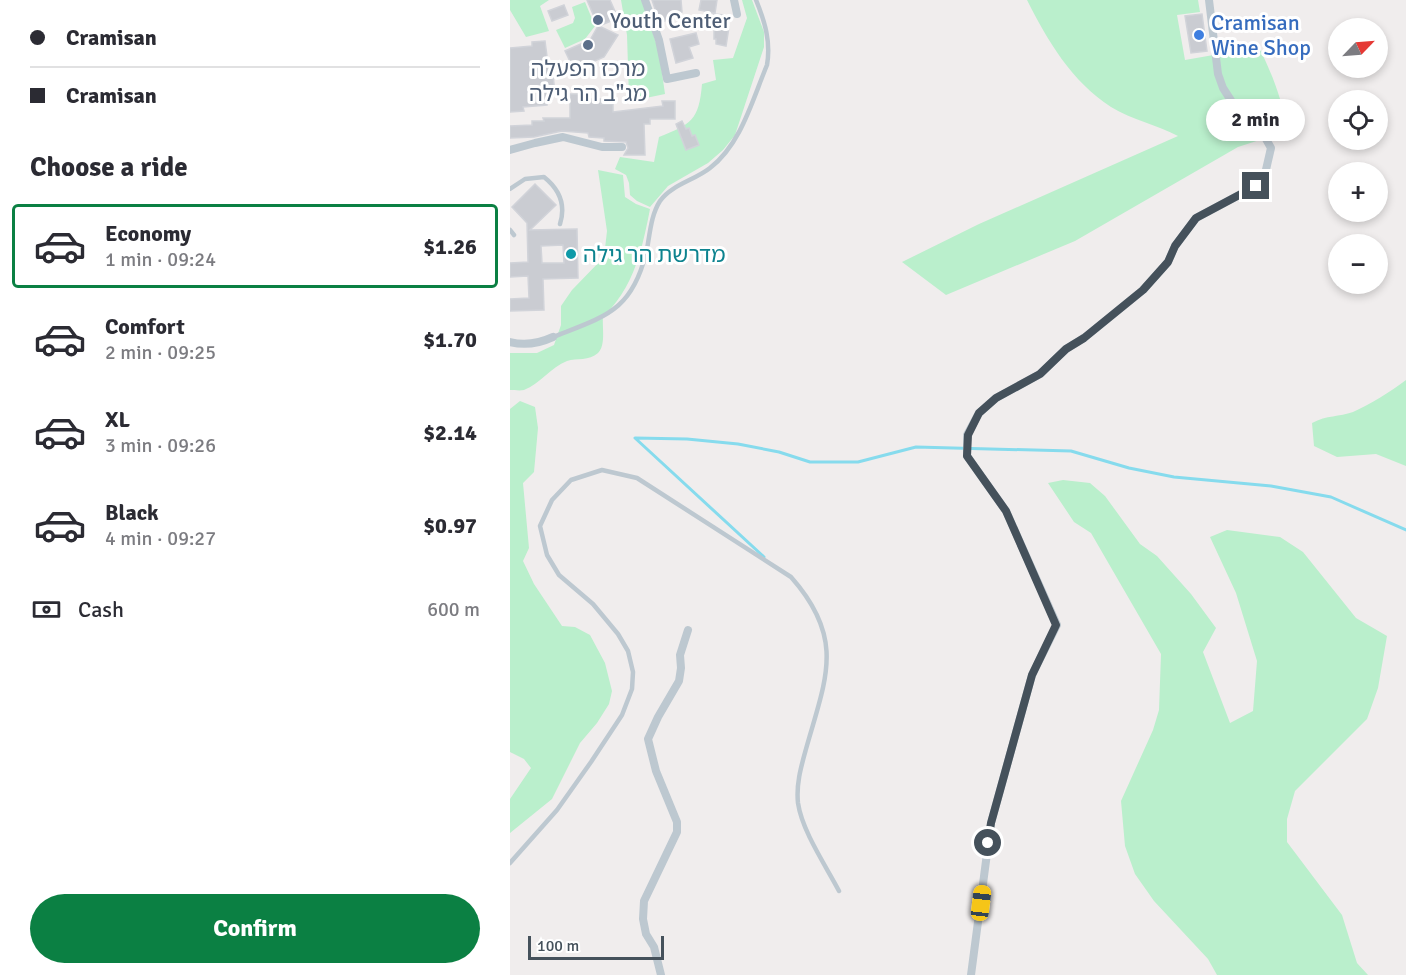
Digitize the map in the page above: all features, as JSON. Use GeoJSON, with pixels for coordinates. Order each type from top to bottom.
{"type":"FeatureCollection","features":[{"type":"Feature","properties":{"kind":"street"},"geometry":{"type":"LineString","coordinates":[[645,0],[659,40],[666,79],[696,73]]}},
{"type":"Feature","properties":{"kind":"street"},"geometry":{"type":"LineString","coordinates":[[734,0],[737,14]]}},
{"type":"Feature","properties":{"kind":"street"},"geometry":{"type":"LineString","coordinates":[[971,975],[991,823],[1032,675],[1056,625],[1006,511],[967,456],[968,435],[979,413],[996,398],[1040,374],[1066,349],[1084,338],[1143,290],[1168,262],[1175,246],[1196,218],[1256,186],[1265,174],[1271,148],[1261,130],[1241,116],[1222,88],[1218,74],[1209,0]]}},
{"type":"Feature","properties":{"kind":"street"},"geometry":{"type":"LineString","coordinates":[[510,150],[563,137],[602,147],[622,147]]}},
{"type":"Feature","properties":{"kind":"street"},"geometry":{"type":"LineString","coordinates":[[510,342],[526,345],[553,337]]}},
{"type":"Feature","properties":{"kind":"street"},"geometry":{"type":"LineString","coordinates":[[661,975],[654,947],[646,934],[643,919],[644,902],[678,832],[648,739],[679,681],[680,656],[688,630]]}},
{"type":"Feature","properties":{"kind":"lane"},"geometry":{"type":"LineString","coordinates":[[553,337],[610,314],[630,295],[643,266],[652,221],[661,199],[709,169],[733,142],[767,66],[769,55],[769,40],[756,0]]}},
{"type":"Feature","properties":{"kind":"lane"},"geometry":{"type":"LineString","coordinates":[[510,189],[525,179],[544,177],[560,196],[563,214],[560,224]]}},
{"type":"Feature","properties":{"kind":"lane"},"geometry":{"type":"LineString","coordinates":[[510,230],[514,235]]}},
{"type":"Feature","properties":{"kind":"lane"},"geometry":{"type":"LineString","coordinates":[[510,863],[557,810],[591,762],[622,715],[632,689],[633,672],[628,651],[618,634],[592,604],[559,575],[547,555],[540,526],[552,500],[571,480],[602,470],[637,478],[791,577],[805,593],[827,644],[827,659],[825,681],[798,781],[798,805],[806,828],[839,891]]}},
{"type":"Feature","properties":{"kind":"green space"},"geometry":{"type":"Polygon","coordinates":[[[510,0],[549,0],[540,6],[549,31],[526,37],[510,10],[510,0]]]}},
{"type":"Feature","properties":{"kind":"green space"},"geometry":{"type":"Polygon","coordinates":[[[621,0],[642,0],[659,52],[665,94],[641,99],[629,98],[627,35],[621,0]]]}},
{"type":"Feature","properties":{"kind":"green space"},"geometry":{"type":"Polygon","coordinates":[[[742,0],[752,0],[764,32],[764,47],[735,135],[708,163],[668,186],[650,207],[637,201],[630,195],[626,175],[615,169],[620,157],[654,162],[659,137],[686,124],[696,114],[702,84],[716,80],[713,60],[733,58],[747,18],[742,0]]]}},
{"type":"Feature","properties":{"kind":"green space"},"geometry":{"type":"Polygon","coordinates":[[[1027,0],[1198,0],[1200,12],[1177,15],[1185,60],[1259,47],[1276,87],[1287,128],[1278,134],[1238,147],[1075,241],[946,295],[902,262],[979,224],[1178,136],[1119,112],[1097,97],[1062,59],[1027,0]]]}},
{"type":"Feature","properties":{"kind":"green space"},"geometry":{"type":"Polygon","coordinates":[[[585,2],[595,26],[585,39],[565,48],[556,30],[573,23],[575,18],[572,7],[585,2]]]}},
{"type":"Feature","properties":{"kind":"green space"},"geometry":{"type":"Polygon","coordinates":[[[598,170],[623,175],[625,197],[650,209],[635,267],[622,293],[603,317],[603,341],[598,353],[591,357],[561,364],[524,390],[510,390],[510,353],[537,353],[554,345],[561,325],[561,306],[572,290],[604,257],[607,231],[598,170]]]}},
{"type":"Feature","properties":{"kind":"green space"},"geometry":{"type":"Polygon","coordinates":[[[1406,380],[1406,466],[1376,454],[1337,457],[1314,446],[1312,423],[1353,412],[1380,398],[1406,380]]]}},
{"type":"Feature","properties":{"kind":"green space"},"geometry":{"type":"Polygon","coordinates":[[[520,401],[535,407],[538,428],[534,472],[523,483],[529,548],[523,561],[534,584],[562,626],[575,627],[590,635],[605,663],[612,691],[609,704],[580,743],[552,799],[510,833],[510,799],[531,768],[524,759],[510,752],[510,409],[520,401]]]}},
{"type":"Feature","properties":{"kind":"green space"},"geometry":{"type":"Polygon","coordinates":[[[1063,480],[1090,483],[1105,496],[1140,544],[1157,556],[1191,594],[1216,628],[1203,652],[1230,723],[1253,711],[1257,661],[1236,593],[1210,537],[1227,530],[1280,537],[1303,552],[1356,618],[1387,636],[1378,688],[1367,719],[1295,791],[1287,819],[1287,842],[1342,915],[1357,963],[1368,975],[1217,975],[1208,959],[1154,901],[1135,874],[1125,846],[1121,801],[1153,730],[1159,710],[1161,654],[1091,533],[1074,522],[1048,483],[1063,480]]]}},
{"type":"Feature","properties":{"kind":"building"},"geometry":{"type":"Polygon","coordinates":[[[587,0],[610,0],[618,18],[599,26],[618,35],[604,57],[574,70],[565,51],[590,40],[598,26],[587,0]]]}},
{"type":"Feature","properties":{"kind":"building"},"geometry":{"type":"Polygon","coordinates":[[[652,0],[681,0],[682,12],[663,22],[660,15],[657,15],[652,0]]]}},
{"type":"Feature","properties":{"kind":"building"},"geometry":{"type":"Polygon","coordinates":[[[701,0],[717,0],[715,13],[699,10],[701,0]]]}},
{"type":"Feature","properties":{"kind":"building"},"geometry":{"type":"Polygon","coordinates":[[[564,5],[568,15],[552,21],[548,11],[564,5]]]}},
{"type":"Feature","properties":{"kind":"building"},"geometry":{"type":"Polygon","coordinates":[[[712,14],[725,15],[725,27],[729,27],[726,46],[716,44],[714,28],[710,28],[712,14]]]}},
{"type":"Feature","properties":{"kind":"building"},"geometry":{"type":"Polygon","coordinates":[[[1202,14],[1207,51],[1191,53],[1185,16],[1202,14]]]}},
{"type":"Feature","properties":{"kind":"building"},"geometry":{"type":"Polygon","coordinates":[[[696,33],[699,44],[689,47],[693,58],[676,63],[670,39],[696,33]]]}},
{"type":"Feature","properties":{"kind":"building"},"geometry":{"type":"Polygon","coordinates":[[[545,41],[548,64],[552,64],[555,94],[551,95],[552,100],[547,101],[547,105],[523,107],[524,111],[510,112],[510,48],[532,46],[532,42],[545,41]]]}},
{"type":"Feature","properties":{"kind":"building"},"geometry":{"type":"Polygon","coordinates":[[[570,94],[586,94],[586,99],[601,99],[601,104],[613,104],[613,112],[663,106],[662,101],[675,101],[675,119],[650,119],[650,124],[644,124],[645,155],[624,155],[628,148],[626,142],[604,141],[604,138],[589,137],[588,133],[562,131],[534,137],[510,138],[510,126],[532,125],[532,121],[544,121],[543,118],[570,118],[570,94]]]}},
{"type":"Feature","properties":{"kind":"building"},"geometry":{"type":"Polygon","coordinates":[[[682,121],[686,129],[689,128],[692,136],[695,135],[699,145],[686,150],[676,124],[682,121]]]}},
{"type":"Feature","properties":{"kind":"building","name":"מדרשת הר גילה"},"geometry":{"type":"Polygon","coordinates":[[[535,184],[556,205],[530,230],[577,229],[578,278],[543,279],[544,310],[510,311],[510,299],[529,298],[528,276],[510,277],[510,263],[528,262],[527,223],[512,207],[535,184]],[[563,245],[541,246],[542,263],[564,263],[563,245]]]}},
{"type":"Feature","properties":{"kind":"waterway"},"geometry":{"type":"LineString","coordinates":[[764,557],[635,438],[687,439],[738,444],[779,452],[810,462],[858,462],[916,447],[1071,451],[1129,468],[1174,477],[1271,486],[1331,497],[1406,530]]}},
{"type":"Feature","properties":{"kind":"place","name":"Youth Center"},"geometry":{"type":"Point","coordinates":[598,20]}},
{"type":"Feature","properties":{"kind":"place","name":"Cramisan Wine Shop"},"geometry":{"type":"Point","coordinates":[1199,35]}},
{"type":"Feature","properties":{"kind":"place","name":"מרכז הפעלה מג\"ב הר גילה"},"geometry":{"type":"Point","coordinates":[588,45]}},
{"type":"Feature","properties":{"kind":"place","name":"מדרשת הר גילה"},"geometry":{"type":"Point","coordinates":[571,254]}},
{"type":"Feature","properties":{"kind":"route"},"geometry":{"type":"LineString","coordinates":[[988,843],[991,823],[1032,675],[1056,625],[1048,602],[1006,511],[967,456],[968,435],[979,413],[996,398],[1040,374],[1066,349],[1084,338],[1143,290],[1168,262],[1175,246],[1196,218],[1256,186]]}}]}
